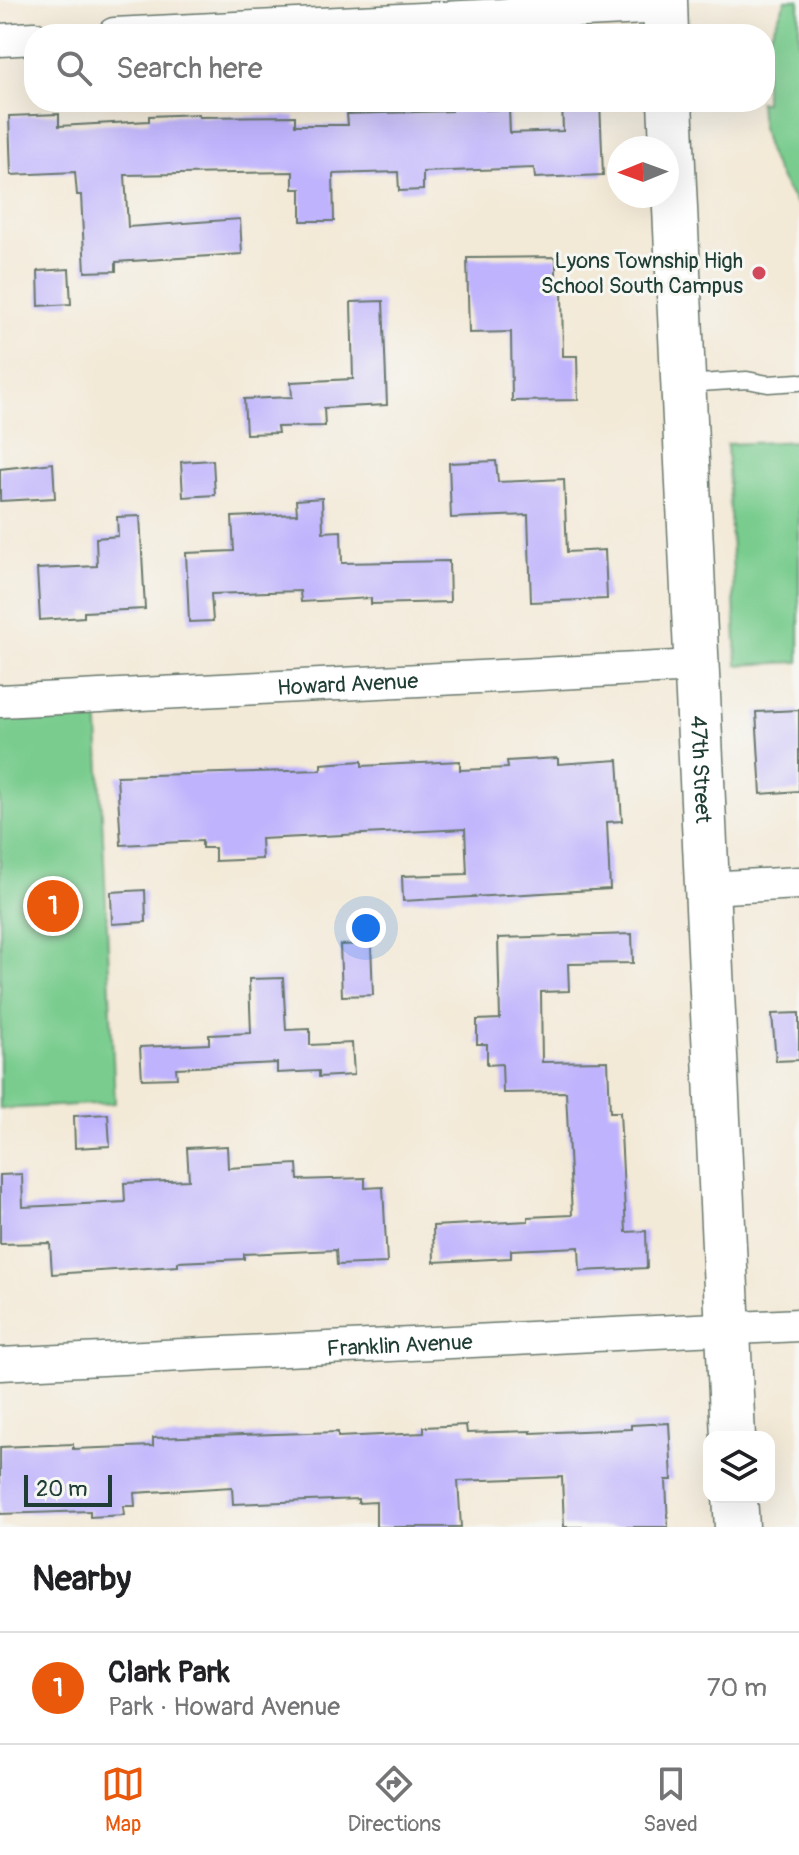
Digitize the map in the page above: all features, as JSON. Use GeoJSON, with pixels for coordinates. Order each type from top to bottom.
{"type":"FeatureCollection","features":[{"type":"Feature","properties":{"kind":"main road","name":"47th Street"},"geometry":{"type":"LineString","coordinates":[[670,112],[733,1431]]}},
{"type":"Feature","properties":{"kind":"main road"},"geometry":{"type":"LineString","coordinates":[[735,1503],[737,1527]]}},
{"type":"Feature","properties":{"kind":"street"},"geometry":{"type":"LineString","coordinates":[[390,24],[666,14]]}},
{"type":"Feature","properties":{"kind":"street"},"geometry":{"type":"LineString","coordinates":[[0,40],[24,39]]}},
{"type":"Feature","properties":{"kind":"street","name":"Howard Avenue"},"geometry":{"type":"LineString","coordinates":[[0,701],[696,666]]}},
{"type":"Feature","properties":{"kind":"street"},"geometry":{"type":"LineString","coordinates":[[706,888],[799,883]]}},
{"type":"Feature","properties":{"kind":"street","name":"Franklin Avenue"},"geometry":{"type":"LineString","coordinates":[[0,1364],[799,1325]]}},
{"type":"Feature","properties":{"kind":"lane"},"geometry":{"type":"LineString","coordinates":[[683,384],[747,380],[768,384],[799,382]]}},
{"type":"Feature","properties":{"kind":"green space"},"geometry":{"type":"Polygon","coordinates":[[[786,0],[799,0],[799,207],[771,158],[760,116],[760,112],[775,112],[775,24],[786,0]]]}},
{"type":"Feature","properties":{"kind":"green space"},"geometry":{"type":"Polygon","coordinates":[[[799,441],[799,662],[737,665],[727,444],[799,441]]]}},
{"type":"Feature","properties":{"kind":"green space"},"geometry":{"type":"Polygon","coordinates":[[[97,704],[115,1103],[0,1109],[0,709],[97,704]]]}},
{"type":"Feature","properties":{"kind":"building"},"geometry":{"type":"Polygon","coordinates":[[[509,112],[510,133],[563,131],[562,112],[600,112],[603,175],[535,178],[534,168],[423,172],[423,190],[399,191],[398,172],[333,174],[334,221],[301,221],[301,189],[293,189],[293,172],[125,175],[128,227],[240,219],[242,254],[116,262],[116,271],[85,272],[81,195],[77,195],[75,172],[11,175],[9,116],[59,114],[59,126],[149,121],[149,116],[199,114],[199,117],[295,116],[295,125],[348,125],[347,114],[509,112]]]}},
{"type":"Feature","properties":{"kind":"building"},"geometry":{"type":"Polygon","coordinates":[[[556,257],[556,288],[562,288],[563,356],[577,356],[578,400],[512,401],[511,332],[469,333],[467,258],[556,257]]]}},
{"type":"Feature","properties":{"kind":"building"},"geometry":{"type":"Polygon","coordinates":[[[69,269],[71,304],[39,306],[38,271],[69,269]]]}},
{"type":"Feature","properties":{"kind":"building"},"geometry":{"type":"Polygon","coordinates":[[[383,301],[387,405],[324,408],[325,426],[277,427],[278,433],[246,434],[244,399],[292,397],[291,382],[353,379],[351,302],[383,301]]]}},
{"type":"Feature","properties":{"kind":"building"},"geometry":{"type":"Polygon","coordinates":[[[213,460],[215,495],[183,497],[181,462],[213,460]]]}},
{"type":"Feature","properties":{"kind":"building"},"geometry":{"type":"Polygon","coordinates":[[[496,461],[498,482],[564,479],[567,552],[605,550],[607,599],[531,602],[528,515],[451,518],[449,463],[496,461]]]}},
{"type":"Feature","properties":{"kind":"building"},"geometry":{"type":"Polygon","coordinates":[[[53,463],[55,498],[0,501],[0,469],[53,463]]]}},
{"type":"Feature","properties":{"kind":"building"},"geometry":{"type":"Polygon","coordinates":[[[322,498],[323,532],[341,531],[342,563],[449,561],[450,602],[371,604],[371,598],[301,602],[300,591],[211,594],[213,621],[189,622],[186,553],[234,551],[232,517],[297,514],[296,500],[322,498]]]}},
{"type":"Feature","properties":{"kind":"building"},"geometry":{"type":"Polygon","coordinates":[[[140,516],[145,609],[84,612],[84,617],[40,620],[37,569],[97,566],[96,538],[118,536],[117,517],[140,516]]]}},
{"type":"Feature","properties":{"kind":"building"},"geometry":{"type":"Polygon","coordinates":[[[799,710],[799,791],[761,794],[756,712],[799,710]]]}},
{"type":"Feature","properties":{"kind":"building"},"geometry":{"type":"Polygon","coordinates":[[[558,758],[558,764],[618,760],[622,821],[607,822],[610,889],[403,901],[402,876],[467,874],[465,829],[261,839],[262,859],[215,861],[215,848],[202,848],[202,841],[121,845],[117,776],[321,770],[321,764],[362,761],[362,766],[460,761],[460,770],[508,768],[507,761],[558,758]]]}},
{"type":"Feature","properties":{"kind":"building"},"geometry":{"type":"Polygon","coordinates":[[[145,890],[146,922],[112,924],[111,892],[145,890]]]}},
{"type":"Feature","properties":{"kind":"building"},"geometry":{"type":"Polygon","coordinates":[[[632,934],[633,963],[568,964],[569,991],[541,992],[542,1062],[608,1061],[610,1112],[620,1112],[626,1232],[646,1231],[647,1268],[580,1271],[579,1247],[511,1250],[511,1258],[434,1262],[433,1226],[528,1221],[528,1217],[572,1215],[566,1092],[503,1093],[502,1064],[487,1065],[487,1044],[477,1044],[477,1020],[500,1019],[498,938],[632,934]]]}},
{"type":"Feature","properties":{"kind":"building"},"geometry":{"type":"Polygon","coordinates":[[[371,944],[373,995],[342,996],[340,945],[371,944]]]}},
{"type":"Feature","properties":{"kind":"building"},"geometry":{"type":"Polygon","coordinates":[[[283,978],[286,1030],[310,1029],[310,1045],[352,1043],[354,1075],[319,1077],[319,1071],[277,1073],[277,1063],[176,1068],[177,1078],[142,1079],[140,1047],[209,1044],[209,1035],[251,1033],[249,979],[283,978]]]}},
{"type":"Feature","properties":{"kind":"building"},"geometry":{"type":"Polygon","coordinates":[[[799,1013],[799,1060],[776,1061],[772,1014],[799,1013]]]}},
{"type":"Feature","properties":{"kind":"building"},"geometry":{"type":"Polygon","coordinates":[[[108,1114],[110,1146],[75,1148],[74,1116],[108,1114]]]}},
{"type":"Feature","properties":{"kind":"building"},"geometry":{"type":"Polygon","coordinates":[[[227,1146],[228,1168],[297,1164],[298,1180],[365,1178],[365,1188],[383,1187],[387,1263],[337,1265],[336,1250],[244,1254],[244,1259],[178,1262],[178,1266],[52,1274],[50,1243],[0,1244],[0,1175],[22,1174],[23,1207],[125,1202],[124,1183],[189,1180],[187,1148],[227,1146]]]}},
{"type":"Feature","properties":{"kind":"building"},"geometry":{"type":"Polygon","coordinates":[[[669,1423],[672,1480],[666,1480],[668,1527],[564,1527],[562,1477],[458,1481],[461,1527],[376,1527],[376,1502],[358,1503],[358,1499],[233,1504],[232,1487],[134,1493],[135,1506],[123,1506],[124,1515],[90,1517],[90,1511],[0,1514],[0,1447],[73,1444],[73,1449],[153,1446],[153,1438],[338,1432],[338,1437],[424,1433],[424,1427],[466,1425],[467,1433],[531,1433],[631,1429],[631,1425],[669,1423]]]}},
{"type":"Feature","properties":{"kind":"place","name":"Lyons Township High School South Campus"},"geometry":{"type":"Point","coordinates":[759,273]}},
{"type":"Feature","properties":{"kind":"place","name":"Clark Park"},"geometry":{"type":"Point","coordinates":[53,906]}}]}
